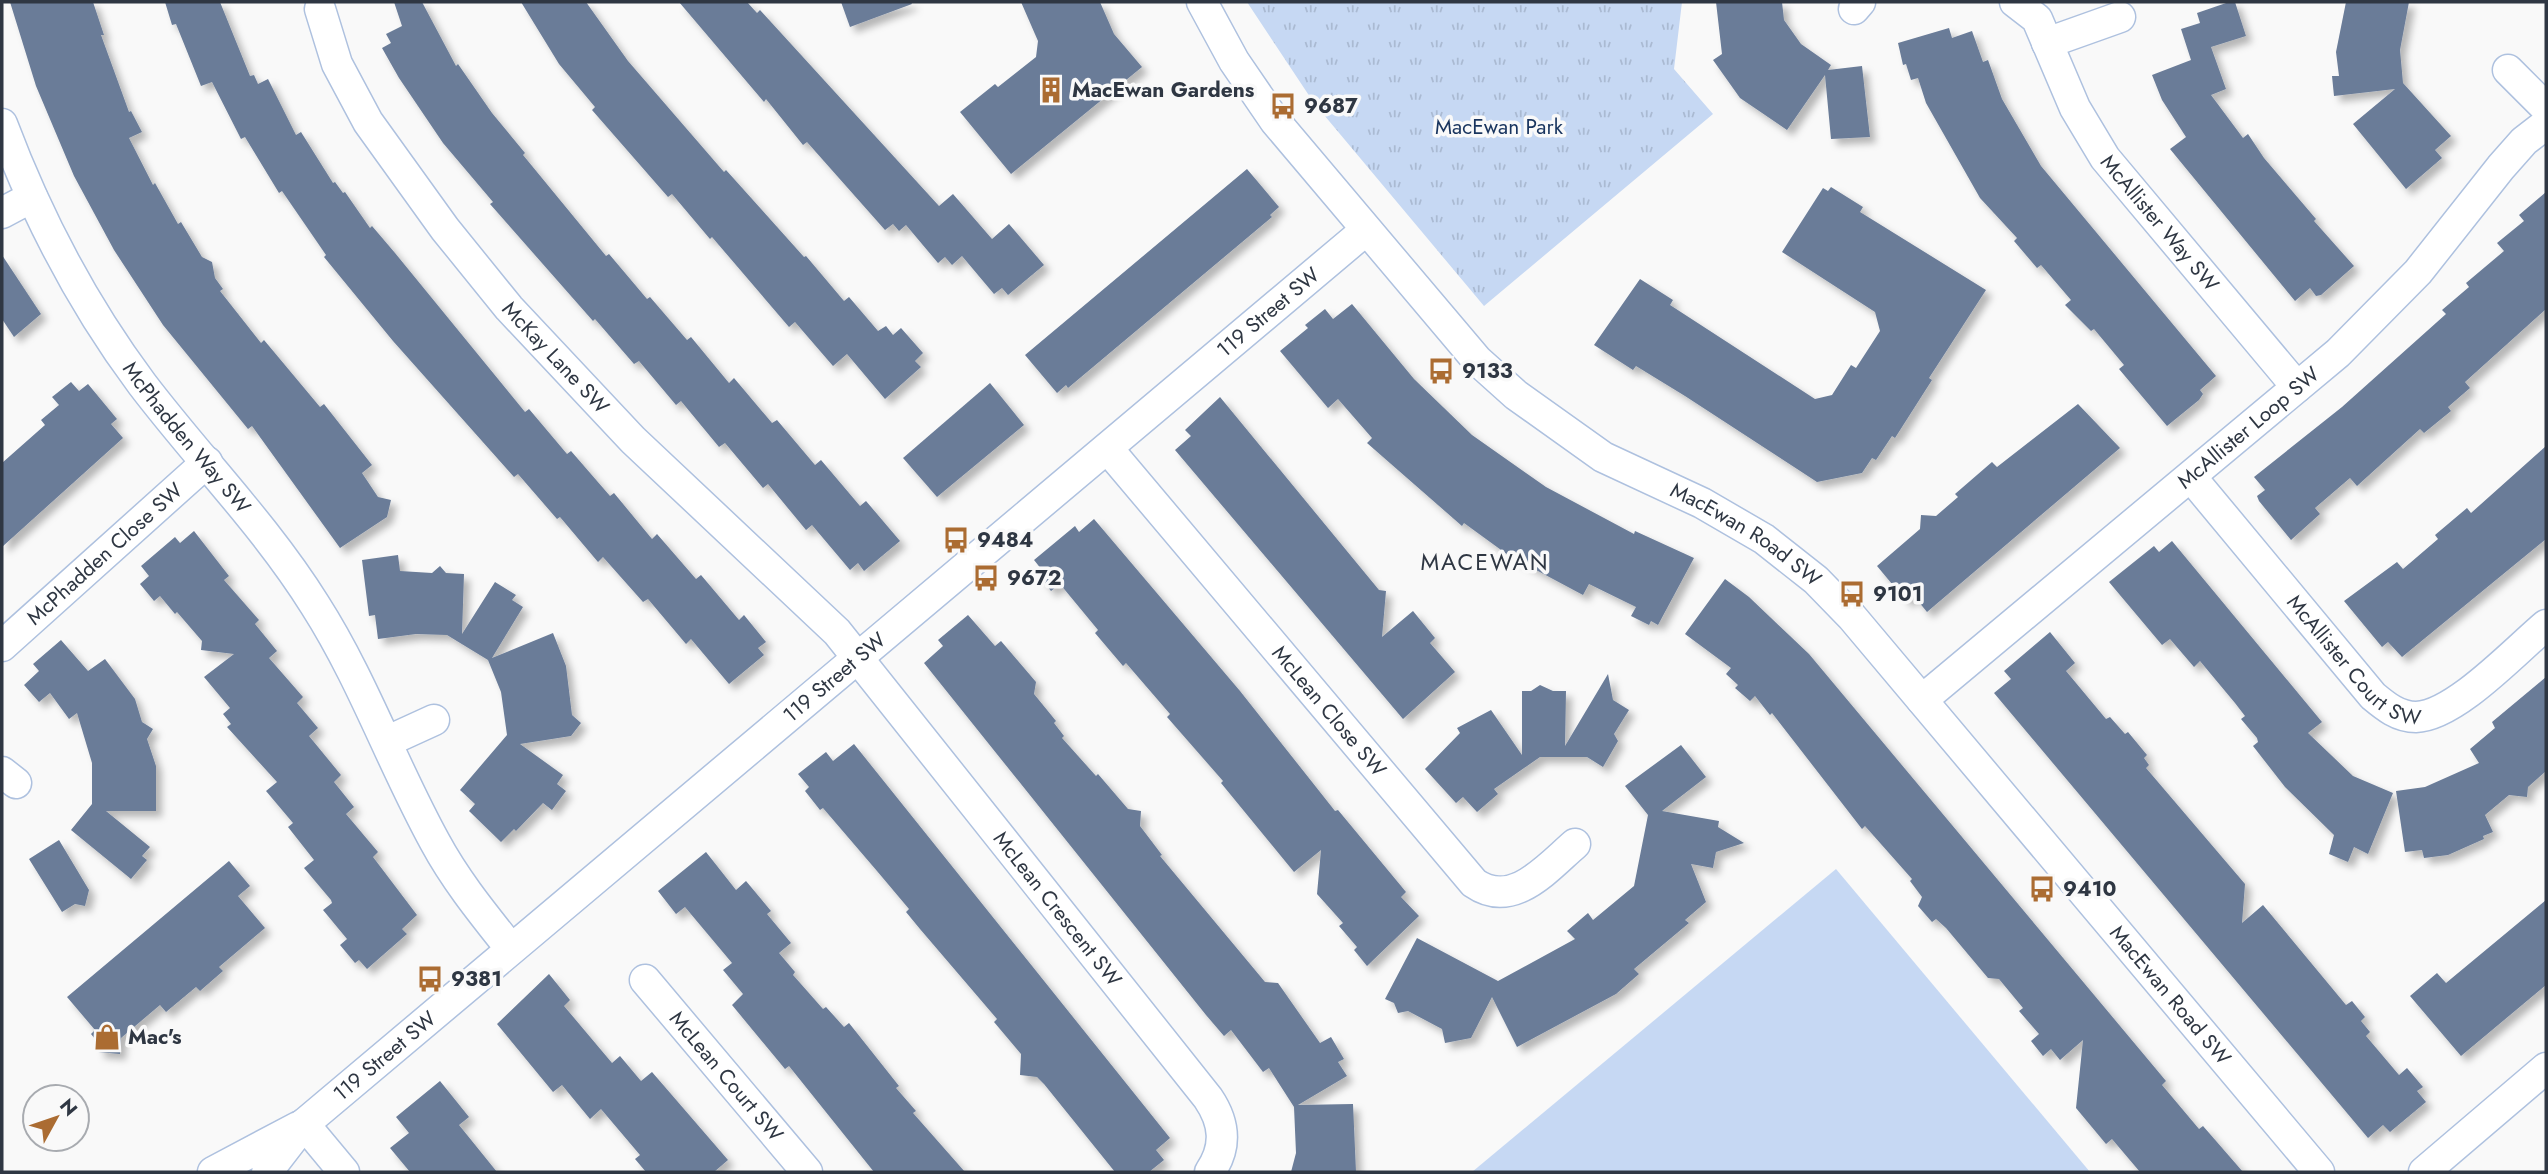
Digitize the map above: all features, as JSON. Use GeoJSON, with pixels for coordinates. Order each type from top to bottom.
{"type":"FeatureCollection","features":[{"type":"Feature","properties":{"kind":"street","name":"MacEwan Road SW"},"geometry":{"type":"LineString","coordinates":[[1202,2],[1254,91],[1459,340],[1516,395],[1603,457],[1702,503],[1764,539],[1825,589],[1922,700],[2319,1172]]}},
{"type":"Feature","properties":{"kind":"street","name":"McAllister Way SW"},"geometry":{"type":"LineString","coordinates":[[2015,2],[2037,19],[2075,108],[2105,158],[2297,387]]}},
{"type":"Feature","properties":{"kind":"street","name":"McKay Lane SW"},"geometry":{"type":"LineString","coordinates":[[320,9],[337,64],[368,122],[445,229],[509,308],[633,440],[820,615],[858,657]]}},
{"type":"Feature","properties":{"kind":"street"},"geometry":{"type":"LineString","coordinates":[[2047,43],[2120,16]]}},
{"type":"Feature","properties":{"kind":"street"},"geometry":{"type":"LineString","coordinates":[[2508,70],[2546,108]]}},
{"type":"Feature","properties":{"kind":"street","name":"McPhadden Way SW"},"geometry":{"type":"LineString","coordinates":[[2,124],[32,198],[87,303],[116,347],[270,539],[316,606],[360,683],[424,820],[453,873],[512,949]]}},
{"type":"Feature","properties":{"kind":"street","name":"McAllister Loop SW"},"geometry":{"type":"LineString","coordinates":[[1922,700],[2338,353],[2396,296],[2501,167],[2525,141],[2546,124]]}},
{"type":"Feature","properties":{"kind":"street"},"geometry":{"type":"LineString","coordinates":[[2,213],[32,198]]}},
{"type":"Feature","properties":{"kind":"street","name":"119 Street SW"},"geometry":{"type":"LineString","coordinates":[[214,1172],[304,1124],[1366,230]]}},
{"type":"Feature","properties":{"kind":"street","name":"McLean Close SW"},"geometry":{"type":"LineString","coordinates":[[1108,449],[1474,883],[1496,893],[1519,889],[1576,845]]}},
{"type":"Feature","properties":{"kind":"street","name":"McPhadden Close SW"},"geometry":{"type":"LineString","coordinates":[[2,646],[207,462]]}},
{"type":"Feature","properties":{"kind":"street","name":"McAllister Court SW"},"geometry":{"type":"LineString","coordinates":[[2191,477],[2373,696],[2400,714],[2419,717],[2446,707],[2546,625]]}},
{"type":"Feature","properties":{"kind":"street","name":"McLean Crescent SW"},"geometry":{"type":"LineString","coordinates":[[858,657],[1218,1113],[1222,1140],[1210,1172]]}},
{"type":"Feature","properties":{"kind":"street"},"geometry":{"type":"LineString","coordinates":[[388,741],[434,720]]}},
{"type":"Feature","properties":{"kind":"street","name":"McLean Court SW"},"geometry":{"type":"LineString","coordinates":[[645,980],[807,1172]]}},
{"type":"Feature","properties":{"kind":"street"},"geometry":{"type":"LineString","coordinates":[[2424,1172],[2546,1068]]}},
{"type":"Feature","properties":{"kind":"street","name":"119 Street SW"},"geometry":{"type":"LineString","coordinates":[[267,1172],[304,1124]]}},
{"type":"Feature","properties":{"kind":"street"},"geometry":{"type":"LineString","coordinates":[[304,1124],[344,1172]]}},
{"type":"Feature","properties":{"kind":"green space","name":"MacEwan Park"},"geometry":{"type":"Polygon","coordinates":[[[1247,2],[1682,2],[1674,69],[1713,114],[1484,306],[1314,103],[1247,2]]]}},
{"type":"Feature","properties":{"kind":"green space"},"geometry":{"type":"Polygon","coordinates":[[[1836,869],[2090,1172],[1472,1172],[1836,869]]]}},
{"type":"Feature","properties":{"kind":"building"},"geometry":{"type":"Polygon","coordinates":[[[10,2],[93,2],[104,35],[101,35],[129,112],[131,111],[142,132],[129,138],[153,185],[155,183],[178,224],[181,222],[202,257],[212,262],[215,278],[223,289],[220,291],[261,343],[264,340],[320,407],[324,404],[372,465],[362,473],[378,497],[391,500],[387,517],[340,548],[252,426],[248,429],[163,325],[114,250],[74,176],[36,86],[10,2]]]}},
{"type":"Feature","properties":{"kind":"building"},"geometry":{"type":"Polygon","coordinates":[[[165,2],[220,2],[250,76],[254,75],[258,84],[268,79],[296,135],[301,132],[333,183],[345,192],[370,228],[372,226],[395,253],[525,412],[529,409],[567,454],[571,451],[610,496],[614,493],[652,539],[657,534],[696,579],[701,575],[739,620],[744,615],[766,642],[758,648],[764,655],[729,684],[691,639],[686,644],[648,599],[643,602],[603,557],[598,562],[560,517],[557,519],[518,474],[514,477],[393,341],[324,257],[326,255],[282,191],[279,193],[245,137],[241,139],[212,82],[201,86],[176,24],[172,25],[165,2]]]}},
{"type":"Feature","properties":{"kind":"building"},"geometry":{"type":"Polygon","coordinates":[[[394,2],[422,2],[456,66],[458,64],[492,113],[525,153],[523,155],[606,256],[609,254],[687,340],[691,337],[729,383],[734,378],[772,423],[777,420],[815,465],[821,460],[860,506],[866,501],[900,541],[864,571],[858,563],[850,570],[812,525],[806,530],[768,484],[763,488],[725,443],[719,447],[681,401],[676,405],[639,361],[634,364],[595,319],[593,321],[490,204],[493,202],[443,143],[399,78],[382,48],[391,43],[386,34],[402,26],[394,2]]]}},
{"type":"Feature","properties":{"kind":"building"},"geometry":{"type":"Polygon","coordinates":[[[521,2],[586,2],[628,61],[724,172],[726,170],[844,301],[849,297],[878,331],[886,326],[893,335],[901,328],[923,353],[915,361],[921,367],[885,399],[847,354],[833,366],[795,322],[789,327],[712,237],[710,239],[672,194],[668,197],[592,110],[595,107],[559,64],[521,2]]]}},
{"type":"Feature","properties":{"kind":"building"},"geometry":{"type":"Polygon","coordinates":[[[679,2],[747,2],[757,13],[760,10],[939,206],[953,194],[992,239],[1009,224],[1044,265],[1008,295],[1002,288],[994,294],[962,256],[952,265],[945,257],[938,263],[906,225],[899,231],[893,224],[885,230],[807,142],[803,145],[766,99],[764,102],[679,2]]]}},
{"type":"Feature","properties":{"kind":"building"},"geometry":{"type":"Polygon","coordinates":[[[841,2],[911,2],[912,4],[850,27],[841,2]]]}},
{"type":"Feature","properties":{"kind":"building","name":"MacEwan Gardens"},"geometry":{"type":"Polygon","coordinates":[[[1021,2],[1100,2],[1114,34],[1142,67],[1011,174],[960,112],[995,84],[998,87],[1036,57],[1038,41],[1021,2]]]}},
{"type":"Feature","properties":{"kind":"building"},"geometry":{"type":"Polygon","coordinates":[[[1716,2],[1782,2],[1784,20],[1801,44],[1831,65],[1828,70],[1862,66],[1870,137],[1831,139],[1825,75],[1787,130],[1740,98],[1713,60],[1722,54],[1716,2]]]}},
{"type":"Feature","properties":{"kind":"building"},"geometry":{"type":"Polygon","coordinates":[[[2235,2],[2246,36],[2211,47],[2226,89],[2211,95],[2243,138],[2248,134],[2264,158],[2316,219],[2314,221],[2354,266],[2321,295],[2316,296],[2310,288],[2295,301],[2170,149],[2186,137],[2162,100],[2152,75],[2191,60],[2181,29],[2200,23],[2197,13],[2235,2]]]}},
{"type":"Feature","properties":{"kind":"building"},"geometry":{"type":"Polygon","coordinates":[[[2346,2],[2409,2],[2400,50],[2403,83],[2451,136],[2435,150],[2442,158],[2406,189],[2353,124],[2395,89],[2334,96],[2332,76],[2339,76],[2336,52],[2346,2]]]}},
{"type":"Feature","properties":{"kind":"building"},"geometry":{"type":"Polygon","coordinates":[[[1949,28],[1952,38],[1972,31],[1983,62],[1988,60],[2002,99],[2041,166],[2216,376],[2200,390],[2203,394],[2199,400],[2167,426],[2119,369],[2124,365],[2094,329],[2091,331],[2065,305],[2071,300],[2041,265],[2037,268],[2014,241],[2017,238],[1980,198],[1926,103],[1918,78],[1911,80],[1906,64],[1903,65],[1898,43],[1949,28]]]}},
{"type":"Feature","properties":{"kind":"building"},"geometry":{"type":"Polygon","coordinates":[[[1247,169],[1279,207],[1270,215],[1272,217],[1068,388],[1066,385],[1057,393],[1025,355],[1247,169]]]}},
{"type":"Feature","properties":{"kind":"building"},"geometry":{"type":"Polygon","coordinates":[[[1831,187],[1863,207],[1860,212],[1986,290],[1929,378],[1932,380],[1895,438],[1892,436],[1876,460],[1872,458],[1862,473],[1817,482],[1685,396],[1636,366],[1633,370],[1594,345],[1640,279],[1673,300],[1670,305],[1815,399],[1832,395],[1851,365],[1856,368],[1880,331],[1875,312],[1782,252],[1823,188],[1828,191],[1831,187]]]}},
{"type":"Feature","properties":{"kind":"building"},"geometry":{"type":"Polygon","coordinates":[[[2546,192],[2546,309],[2465,382],[2470,388],[2448,407],[2451,411],[2424,433],[2420,429],[2357,486],[2350,478],[2315,508],[2320,514],[2291,540],[2259,501],[2257,496],[2265,490],[2254,477],[2342,407],[2446,314],[2442,310],[2469,287],[2466,283],[2504,251],[2497,243],[2524,221],[2519,215],[2546,192]]]}},
{"type":"Feature","properties":{"kind":"building"},"geometry":{"type":"Polygon","coordinates":[[[2,255],[41,314],[14,337],[2,319],[2,255]]]}},
{"type":"Feature","properties":{"kind":"building"},"geometry":{"type":"Polygon","coordinates":[[[1352,304],[1414,379],[1472,435],[1546,487],[1634,534],[1635,531],[1694,558],[1658,625],[1651,621],[1649,625],[1631,616],[1636,607],[1589,584],[1583,595],[1508,555],[1464,523],[1462,526],[1367,443],[1372,438],[1338,399],[1328,408],[1280,351],[1308,328],[1305,325],[1325,309],[1333,319],[1352,304]]]}},
{"type":"Feature","properties":{"kind":"building"},"geometry":{"type":"Polygon","coordinates":[[[71,382],[79,391],[88,384],[117,419],[111,424],[123,438],[2,547],[2,463],[45,425],[41,420],[59,405],[52,397],[71,382]]]}},
{"type":"Feature","properties":{"kind":"building"},"geometry":{"type":"Polygon","coordinates":[[[990,383],[1024,425],[937,497],[903,458],[990,383]]]}},
{"type":"Feature","properties":{"kind":"building"},"geometry":{"type":"Polygon","coordinates":[[[1220,397],[1379,590],[1386,591],[1382,637],[1413,611],[1435,638],[1430,643],[1455,672],[1403,719],[1175,450],[1191,436],[1185,430],[1220,397]]]}},
{"type":"Feature","properties":{"kind":"building"},"geometry":{"type":"Polygon","coordinates":[[[2078,404],[2120,448],[1927,612],[1914,596],[1907,602],[1877,566],[1920,529],[1921,515],[1936,516],[1958,497],[1955,494],[1992,462],[1997,467],[2078,404]]]}},
{"type":"Feature","properties":{"kind":"building"},"geometry":{"type":"Polygon","coordinates":[[[2546,446],[2546,539],[2402,657],[2388,642],[2382,647],[2344,601],[2397,562],[2403,569],[2438,539],[2435,535],[2467,508],[2471,513],[2546,446]]]}},
{"type":"Feature","properties":{"kind":"building"},"geometry":{"type":"Polygon","coordinates":[[[1094,519],[1240,691],[1335,811],[1338,810],[1406,892],[1401,897],[1419,916],[1367,966],[1354,950],[1357,947],[1339,926],[1343,923],[1317,894],[1321,850],[1294,872],[1221,783],[1223,781],[1167,717],[1170,714],[1126,663],[1123,666],[1095,633],[1098,630],[1060,584],[1051,591],[1037,574],[1042,570],[1034,560],[1075,526],[1079,532],[1094,519]]]}},
{"type":"Feature","properties":{"kind":"building"},"geometry":{"type":"Polygon","coordinates":[[[194,531],[229,576],[224,580],[259,620],[255,624],[277,651],[269,658],[303,697],[297,703],[318,728],[309,736],[341,775],[334,782],[354,807],[346,814],[378,852],[373,857],[417,915],[402,929],[407,934],[367,969],[359,960],[355,963],[340,945],[347,939],[323,910],[332,903],[331,900],[304,868],[314,860],[288,827],[293,823],[266,791],[277,782],[227,727],[231,724],[223,714],[230,708],[204,677],[234,654],[201,650],[202,641],[177,612],[175,614],[160,596],[154,601],[140,584],[149,576],[141,566],[175,537],[180,543],[194,531]]]}},
{"type":"Feature","properties":{"kind":"building"},"geometry":{"type":"Polygon","coordinates":[[[2172,541],[2322,722],[2308,733],[2353,776],[2393,793],[2368,854],[2354,847],[2348,862],[2329,854],[2334,835],[2285,787],[2253,746],[2258,742],[2257,738],[2241,719],[2245,716],[2235,703],[2200,661],[2194,667],[2170,639],[2162,645],[2109,582],[2154,546],[2159,552],[2172,541]]]}},
{"type":"Feature","properties":{"kind":"building"},"geometry":{"type":"Polygon","coordinates":[[[398,555],[400,571],[432,573],[440,566],[446,573],[464,574],[462,634],[495,582],[516,595],[512,600],[523,607],[492,658],[553,633],[566,666],[572,715],[581,723],[571,736],[520,744],[563,775],[557,784],[566,791],[552,810],[543,803],[516,831],[514,829],[501,842],[469,811],[475,804],[460,790],[507,735],[501,692],[488,660],[447,635],[416,634],[378,639],[375,615],[369,616],[362,560],[398,555]]]}},
{"type":"Feature","properties":{"kind":"building"},"geometry":{"type":"Polygon","coordinates":[[[1725,579],[1749,597],[1809,654],[2166,1081],[2162,1085],[2199,1129],[2203,1126],[2243,1172],[2140,1172],[2112,1139],[2106,1144],[2076,1108],[2083,1040],[2060,1060],[2051,1049],[2043,1056],[2031,1041],[2039,1034],[2019,1011],[2023,1008],[1999,979],[1988,978],[1946,928],[1936,919],[1932,922],[1918,906],[1922,897],[1910,881],[1912,879],[1865,826],[1862,829],[1772,713],[1770,715],[1755,696],[1750,701],[1735,688],[1738,685],[1726,674],[1731,668],[1685,634],[1725,579]]]}},
{"type":"Feature","properties":{"kind":"building"},"geometry":{"type":"Polygon","coordinates":[[[968,615],[995,646],[1001,641],[1036,682],[1034,694],[1056,721],[1054,723],[1064,736],[1062,738],[1128,809],[1141,811],[1140,826],[1162,855],[1160,856],[1265,982],[1278,983],[1320,1043],[1331,1037],[1344,1059],[1338,1062],[1347,1076],[1298,1105],[1353,1104],[1356,1172],[1291,1172],[1296,1153],[1294,1107],[1269,1068],[1263,1072],[1231,1030],[1224,1036],[1206,1015],[924,663],[943,646],[938,640],[968,615]]]}},
{"type":"Feature","properties":{"kind":"building"},"geometry":{"type":"Polygon","coordinates":[[[2050,632],[2075,663],[2066,671],[2106,719],[2110,717],[2125,734],[2128,732],[2147,755],[2144,758],[2149,765],[2146,768],[2245,884],[2242,923],[2263,905],[2346,1005],[2352,1001],[2365,1017],[2361,1021],[2370,1032],[2366,1036],[2399,1075],[2407,1068],[2423,1087],[2417,1091],[2426,1102],[2390,1132],[2383,1125],[2368,1138],[1994,693],[2011,679],[2004,671],[2050,632]]]}},
{"type":"Feature","properties":{"kind":"building"},"geometry":{"type":"Polygon","coordinates":[[[61,640],[88,671],[105,659],[135,699],[142,722],[153,729],[147,739],[156,766],[156,811],[106,811],[150,847],[142,856],[147,860],[131,879],[71,830],[92,804],[92,763],[77,713],[69,719],[50,693],[39,702],[24,685],[39,671],[33,664],[61,640]]]}},
{"type":"Feature","properties":{"kind":"building"},"geometry":{"type":"Polygon","coordinates":[[[1608,674],[1613,700],[1629,710],[1614,734],[1618,741],[1603,767],[1587,757],[1540,757],[1494,789],[1498,794],[1477,812],[1463,797],[1456,803],[1425,769],[1460,733],[1457,728],[1491,710],[1522,755],[1522,691],[1531,691],[1540,685],[1553,691],[1566,691],[1565,746],[1608,674]]]}},
{"type":"Feature","properties":{"kind":"building"},"geometry":{"type":"Polygon","coordinates":[[[2546,677],[2546,771],[2528,787],[2527,797],[2509,795],[2485,815],[2493,832],[2483,836],[2484,839],[2448,855],[2424,858],[2422,850],[2405,852],[2396,791],[2425,787],[2479,763],[2470,749],[2495,728],[2492,722],[2546,677]]]}},
{"type":"Feature","properties":{"kind":"building"},"geometry":{"type":"Polygon","coordinates":[[[854,744],[1170,1138],[1156,1150],[1164,1160],[1149,1172],[1115,1172],[1044,1084],[1037,1077],[1020,1075],[1021,1054],[994,1022],[997,1019],[906,912],[909,909],[877,871],[805,791],[809,787],[798,774],[826,752],[833,761],[854,744]]]}},
{"type":"Feature","properties":{"kind":"building"},"geometry":{"type":"Polygon","coordinates":[[[1681,745],[1706,777],[1662,811],[1719,821],[1718,827],[1744,843],[1716,852],[1713,868],[1691,864],[1706,902],[1685,920],[1689,923],[1634,969],[1639,974],[1616,994],[1517,1047],[1492,997],[1471,1038],[1445,1043],[1442,1029],[1408,1011],[1398,1013],[1394,1003],[1385,999],[1417,938],[1498,981],[1575,939],[1567,931],[1588,913],[1593,920],[1634,886],[1648,815],[1625,786],[1681,745]]]}},
{"type":"Feature","properties":{"kind":"building"},"geometry":{"type":"Polygon","coordinates":[[[59,840],[89,890],[85,906],[75,904],[62,912],[29,859],[59,840]]]}},
{"type":"Feature","properties":{"kind":"building"},"geometry":{"type":"Polygon","coordinates":[[[706,852],[736,890],[746,881],[771,911],[767,914],[791,943],[779,953],[795,972],[793,975],[823,1009],[826,1007],[844,1027],[849,1023],[899,1086],[896,1088],[916,1111],[913,1113],[965,1172],[874,1172],[789,1066],[785,1069],[732,1005],[743,994],[723,970],[732,963],[685,907],[676,914],[658,891],[706,852]]]}},
{"type":"Feature","properties":{"kind":"building"},"geometry":{"type":"Polygon","coordinates":[[[229,861],[250,886],[238,896],[265,928],[219,967],[223,971],[200,991],[196,987],[166,1012],[160,1005],[121,1038],[120,1054],[98,1052],[99,1044],[91,1034],[95,1030],[67,997],[229,861]]]}},
{"type":"Feature","properties":{"kind":"building"},"geometry":{"type":"Polygon","coordinates":[[[2546,900],[2546,985],[2461,1056],[2410,996],[2437,973],[2446,983],[2546,900]]]}},
{"type":"Feature","properties":{"kind":"building"},"geometry":{"type":"Polygon","coordinates":[[[549,974],[570,1000],[564,1006],[612,1063],[620,1056],[641,1081],[652,1072],[728,1160],[714,1172],[646,1172],[635,1159],[640,1155],[601,1109],[590,1119],[562,1085],[553,1092],[497,1024],[549,974]]]}},
{"type":"Feature","properties":{"kind":"building"},"geometry":{"type":"Polygon","coordinates":[[[440,1081],[469,1117],[459,1125],[497,1172],[410,1172],[390,1148],[409,1133],[396,1117],[440,1081]]]}},
{"type":"Feature","properties":{"kind":"place","name":"MacEwan Gardens"},"geometry":{"type":"Point","coordinates":[1051,90]}},
{"type":"Feature","properties":{"kind":"place","name":"9687"},"geometry":{"type":"Point","coordinates":[1283,106]}},
{"type":"Feature","properties":{"kind":"place","name":"9133"},"geometry":{"type":"Point","coordinates":[1441,371]}},
{"type":"Feature","properties":{"kind":"place","name":"9484"},"geometry":{"type":"Point","coordinates":[956,540]}},
{"type":"Feature","properties":{"kind":"place","name":"9672"},"geometry":{"type":"Point","coordinates":[986,578]}},
{"type":"Feature","properties":{"kind":"place","name":"9101"},"geometry":{"type":"Point","coordinates":[1852,594]}},
{"type":"Feature","properties":{"kind":"place","name":"9410"},"geometry":{"type":"Point","coordinates":[2042,889]}},
{"type":"Feature","properties":{"kind":"place","name":"9381"},"geometry":{"type":"Point","coordinates":[430,979]}},
{"type":"Feature","properties":{"kind":"place","name":"Mac's"},"geometry":{"type":"Point","coordinates":[107,1037]}},
{"type":"Feature","properties":{"kind":"district","name":"MACEWAN"},"geometry":{"type":"Point","coordinates":[1485,562]}}]}
